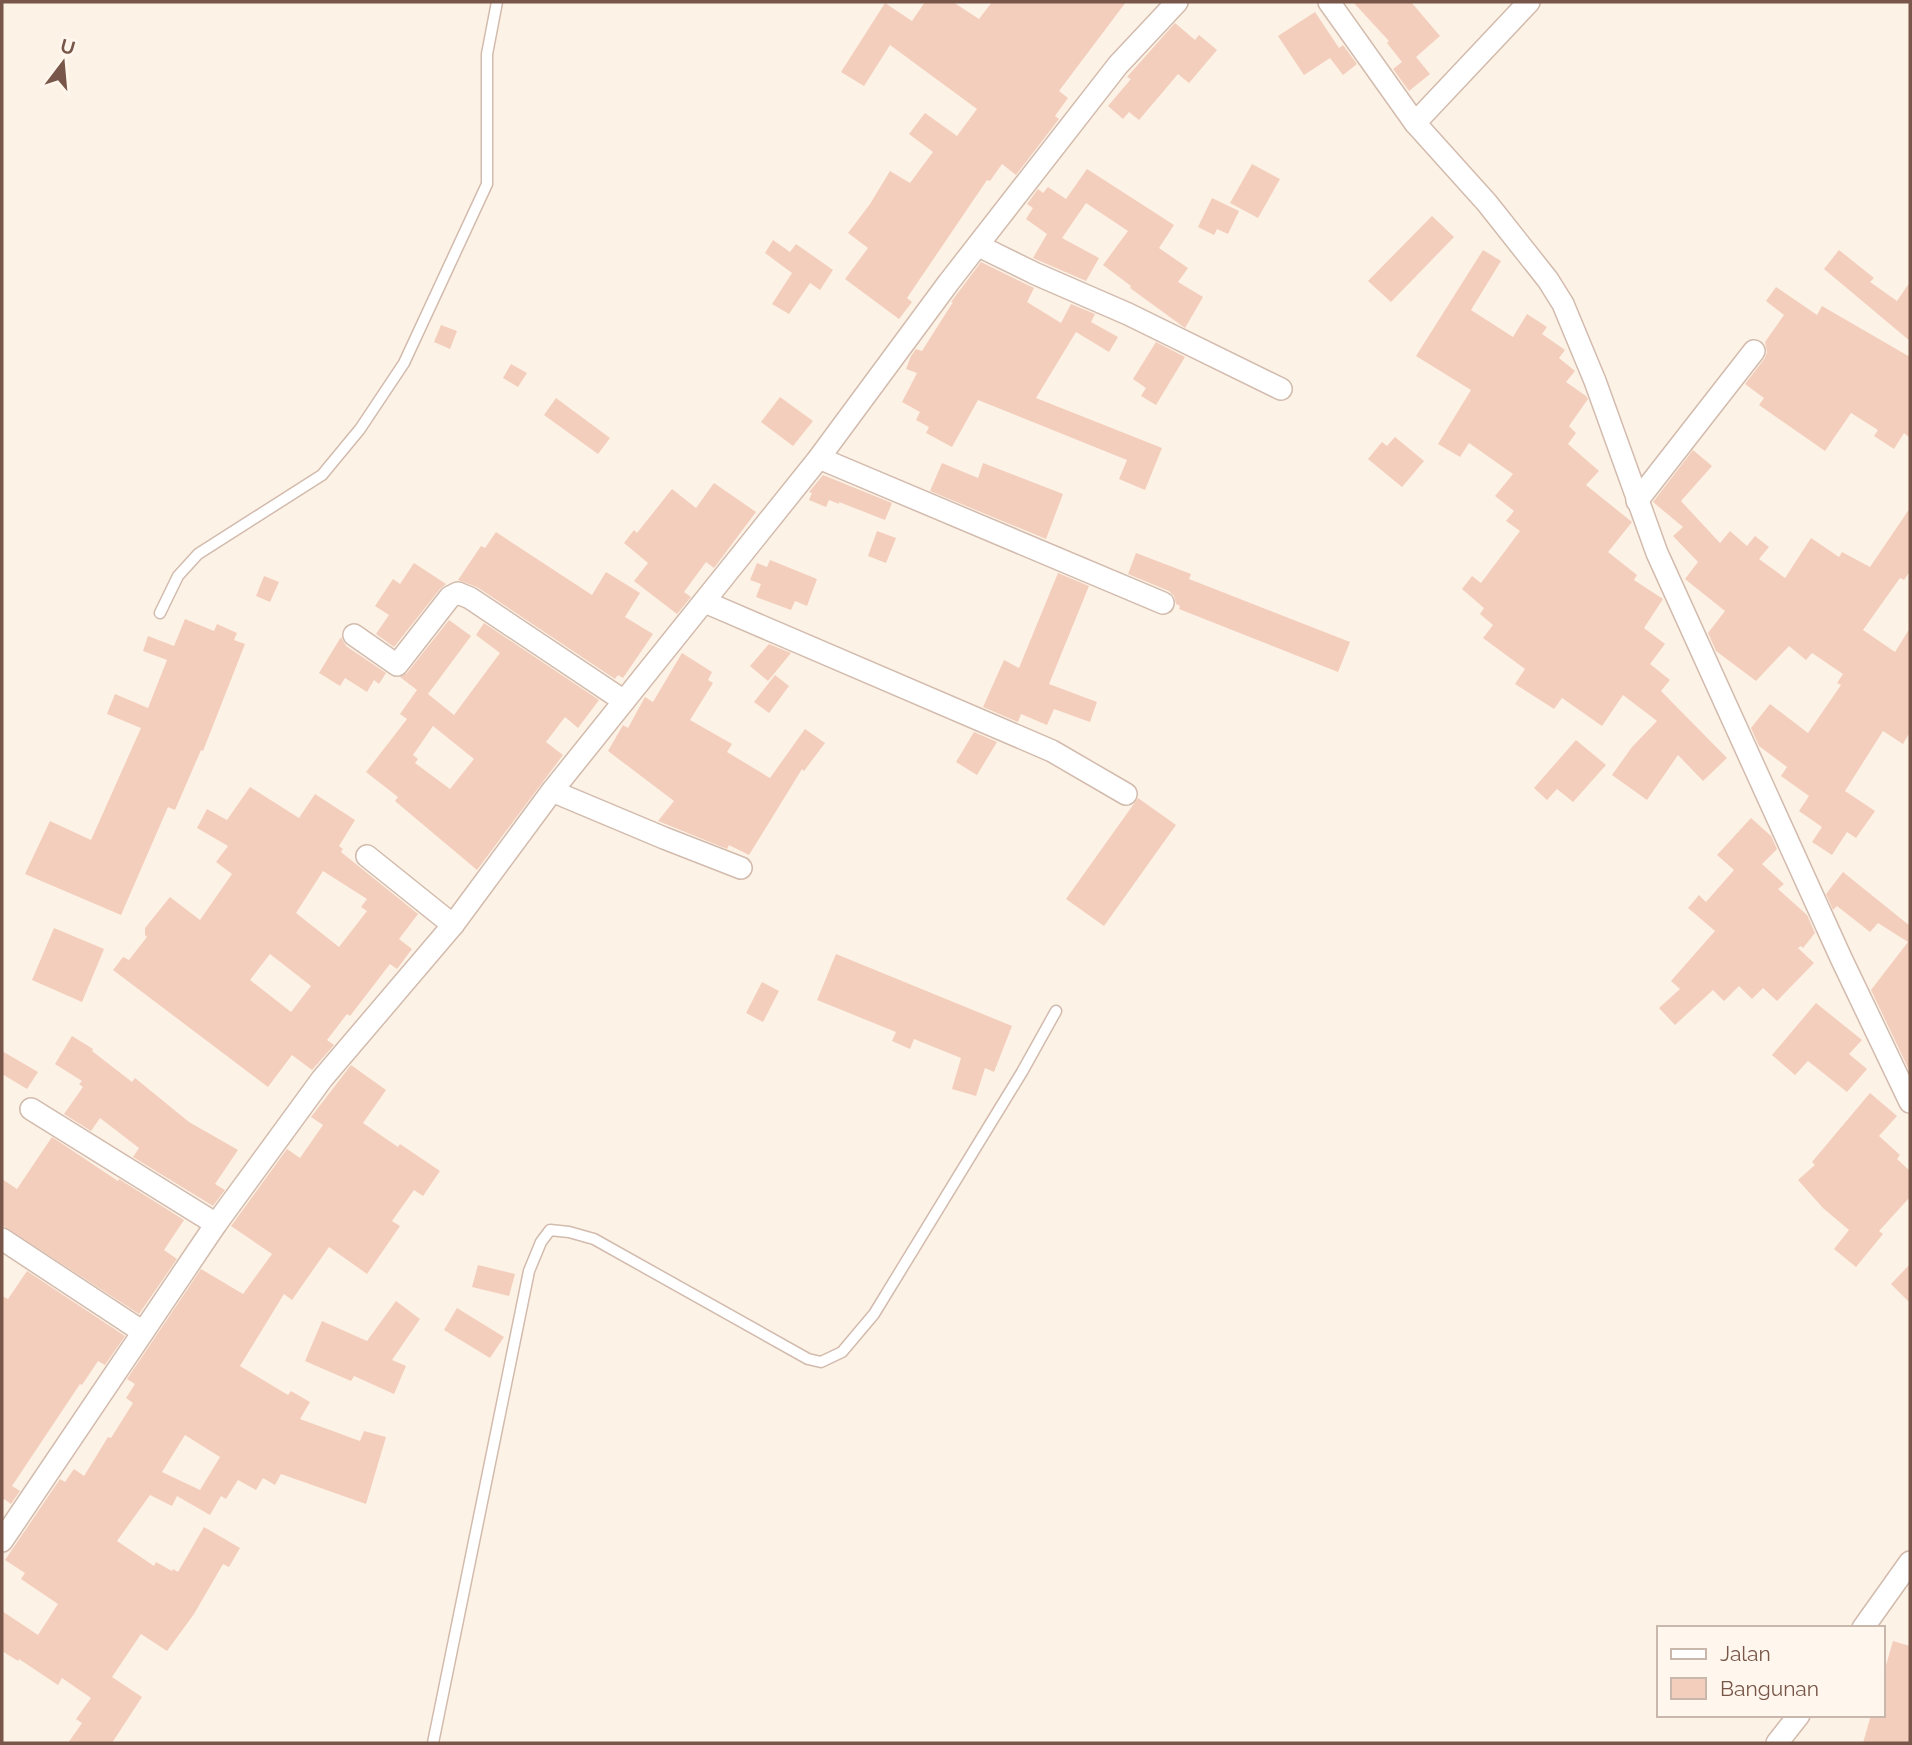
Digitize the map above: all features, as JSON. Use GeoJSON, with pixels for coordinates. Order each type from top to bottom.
{"type":"FeatureCollection","features":[{"type":"Feature","properties":{"kind":"street"},"geometry":{"type":"LineString","coordinates":[[2,1541],[216,1224],[344,1051],[453,925],[552,791],[819,458],[949,282],[1118,65],[1177,2]]}},
{"type":"Feature","properties":{"kind":"street"},"geometry":{"type":"LineString","coordinates":[[1329,2],[1415,123],[1487,203],[1548,280],[1563,304],[1595,381],[1657,553],[1841,958],[1910,1102]]}},
{"type":"Feature","properties":{"kind":"street"},"geometry":{"type":"LineString","coordinates":[[1415,123],[1529,2]]}},
{"type":"Feature","properties":{"kind":"street"},"geometry":{"type":"LineString","coordinates":[[979,246],[1281,388]]}},
{"type":"Feature","properties":{"kind":"street"},"geometry":{"type":"LineString","coordinates":[[1637,501],[1754,351]]}},
{"type":"Feature","properties":{"kind":"street"},"geometry":{"type":"LineString","coordinates":[[819,458],[1163,603]]}},
{"type":"Feature","properties":{"kind":"street"},"geometry":{"type":"LineString","coordinates":[[354,635],[397,665],[450,597],[458,593],[470,598],[624,701]]}},
{"type":"Feature","properties":{"kind":"street"},"geometry":{"type":"LineString","coordinates":[[705,602],[1052,751],[1126,794]]}},
{"type":"Feature","properties":{"kind":"street"},"geometry":{"type":"LineString","coordinates":[[552,791],[741,868]]}},
{"type":"Feature","properties":{"kind":"street"},"geometry":{"type":"LineString","coordinates":[[368,856],[453,925]]}},
{"type":"Feature","properties":{"kind":"street"},"geometry":{"type":"LineString","coordinates":[[31,1109],[216,1224]]}},
{"type":"Feature","properties":{"kind":"street"},"geometry":{"type":"LineString","coordinates":[[2,1239],[143,1332]]}},
{"type":"Feature","properties":{"kind":"street"},"geometry":{"type":"LineString","coordinates":[[1864,1626],[1910,1562]]}},
{"type":"Feature","properties":{"kind":"street"},"geometry":{"type":"LineString","coordinates":[[1777,1743],[1797,1717]]}},
{"type":"Feature","properties":{"kind":"lane"},"geometry":{"type":"LineString","coordinates":[[160,613],[178,576],[198,554],[321,475],[360,429],[404,363],[487,184],[487,54],[497,2]]}},
{"type":"Feature","properties":{"kind":"lane"},"geometry":{"type":"LineString","coordinates":[[433,1743],[529,1271],[541,1242],[550,1230],[594,1239],[807,1359],[821,1362],[842,1352],[874,1314],[1022,1072],[1056,1011]]}},
{"type":"Feature","properties":{"kind":"building"},"geometry":{"type":"Polygon","coordinates":[[[925,2],[953,2],[979,19],[992,2],[1126,2],[1059,91],[1068,98],[1055,116],[1059,119],[1016,175],[1002,164],[990,181],[987,180],[907,298],[912,302],[899,319],[845,279],[868,248],[848,233],[890,171],[910,183],[933,152],[909,134],[925,113],[957,136],[977,109],[890,45],[864,86],[841,72],[885,3],[912,21],[925,2]]]}},
{"type":"Feature","properties":{"kind":"building"},"geometry":{"type":"Polygon","coordinates":[[[1353,2],[1411,2],[1440,36],[1416,57],[1430,74],[1409,91],[1393,69],[1402,62],[1387,43],[1389,41],[1353,2]]]}},
{"type":"Feature","properties":{"kind":"building"},"geometry":{"type":"Polygon","coordinates":[[[1315,12],[1339,48],[1343,45],[1357,64],[1343,75],[1330,58],[1304,75],[1278,36],[1315,12]]]}},
{"type":"Feature","properties":{"kind":"building"},"geometry":{"type":"Polygon","coordinates":[[[1175,23],[1195,40],[1199,35],[1217,50],[1189,83],[1178,74],[1139,120],[1129,112],[1123,119],[1108,106],[1131,79],[1127,77],[1175,23]]]}},
{"type":"Feature","properties":{"kind":"building"},"geometry":{"type":"Polygon","coordinates":[[[1252,164],[1280,179],[1258,218],[1230,203],[1252,164]]]}},
{"type":"Feature","properties":{"kind":"building"},"geometry":{"type":"Polygon","coordinates":[[[1087,169],[1174,225],[1159,248],[1188,268],[1178,282],[1203,297],[1185,328],[1103,265],[1128,231],[1086,203],[1062,238],[1099,258],[1086,281],[1033,258],[1047,234],[1026,219],[1033,208],[1027,204],[1038,189],[1043,193],[1048,187],[1066,199],[1087,169]]]}},
{"type":"Feature","properties":{"kind":"building"},"geometry":{"type":"Polygon","coordinates":[[[1212,198],[1239,211],[1228,234],[1217,229],[1214,235],[1198,227],[1212,198]]]}},
{"type":"Feature","properties":{"kind":"building"},"geometry":{"type":"Polygon","coordinates":[[[1432,216],[1454,237],[1391,302],[1368,281],[1432,216]]]}},
{"type":"Feature","properties":{"kind":"building"},"geometry":{"type":"Polygon","coordinates":[[[773,240],[790,252],[796,244],[833,270],[820,290],[810,283],[789,314],[772,304],[792,273],[765,253],[773,240]]]}},
{"type":"Feature","properties":{"kind":"building"},"geometry":{"type":"Polygon","coordinates":[[[1483,250],[1501,261],[1471,310],[1513,337],[1527,314],[1547,327],[1542,334],[1565,350],[1559,358],[1575,371],[1566,382],[1588,399],[1569,426],[1576,433],[1568,444],[1599,471],[1586,485],[1632,522],[1608,552],[1637,575],[1634,580],[1663,599],[1644,628],[1665,644],[1650,664],[1670,680],[1661,691],[1727,758],[1703,781],[1678,755],[1647,800],[1612,775],[1632,747],[1657,721],[1623,695],[1602,726],[1562,698],[1554,709],[1515,684],[1525,669],[1483,638],[1493,625],[1480,614],[1484,608],[1462,589],[1472,576],[1481,583],[1520,531],[1506,521],[1514,511],[1495,496],[1513,474],[1469,443],[1460,457],[1438,444],[1471,390],[1416,356],[1483,250]]]}},
{"type":"Feature","properties":{"kind":"building"},"geometry":{"type":"Polygon","coordinates":[[[1839,250],[1874,278],[1870,282],[1897,301],[1910,282],[1910,341],[1824,269],[1839,250]]]}},
{"type":"Feature","properties":{"kind":"building"},"geometry":{"type":"Polygon","coordinates":[[[981,262],[1034,288],[1027,302],[1061,323],[1071,304],[1095,314],[1091,322],[1118,337],[1109,352],[1076,332],[1036,398],[1162,448],[1145,490],[1119,479],[1127,460],[978,400],[952,447],[926,433],[929,427],[916,420],[920,412],[902,402],[917,373],[906,369],[911,356],[916,349],[922,351],[951,302],[981,262]]]}},
{"type":"Feature","properties":{"kind":"building"},"geometry":{"type":"Polygon","coordinates":[[[1776,287],[1817,315],[1822,306],[1910,357],[1910,438],[1904,433],[1894,449],[1874,436],[1878,430],[1851,413],[1825,451],[1759,405],[1764,398],[1745,384],[1765,358],[1765,342],[1784,315],[1766,301],[1776,287]]]}},
{"type":"Feature","properties":{"kind":"building"},"geometry":{"type":"Polygon","coordinates":[[[441,325],[457,331],[450,349],[434,342],[441,325]]]}},
{"type":"Feature","properties":{"kind":"building"},"geometry":{"type":"Polygon","coordinates":[[[1156,342],[1185,357],[1156,405],[1141,396],[1146,388],[1133,379],[1156,342]]]}},
{"type":"Feature","properties":{"kind":"building"},"geometry":{"type":"Polygon","coordinates":[[[511,364],[527,373],[518,387],[503,378],[511,364]]]}},
{"type":"Feature","properties":{"kind":"building"},"geometry":{"type":"Polygon","coordinates":[[[780,397],[813,421],[793,446],[761,422],[780,397]]]}},
{"type":"Feature","properties":{"kind":"building"},"geometry":{"type":"Polygon","coordinates":[[[556,398],[610,438],[598,454],[544,415],[556,398]]]}},
{"type":"Feature","properties":{"kind":"building"},"geometry":{"type":"Polygon","coordinates":[[[1395,437],[1424,461],[1402,487],[1368,459],[1382,442],[1387,446],[1395,437]]]}},
{"type":"Feature","properties":{"kind":"building"},"geometry":{"type":"Polygon","coordinates":[[[1693,450],[1712,466],[1681,501],[1720,543],[1730,531],[1747,546],[1755,536],[1769,547],[1759,559],[1785,578],[1811,538],[1839,557],[1842,552],[1870,567],[1910,508],[1910,571],[1904,580],[1900,578],[1863,630],[1895,652],[1910,628],[1910,732],[1903,744],[1883,731],[1845,791],[1875,811],[1856,838],[1847,832],[1832,855],[1812,842],[1822,827],[1799,811],[1809,796],[1781,776],[1787,767],[1759,746],[1751,728],[1770,704],[1808,733],[1841,685],[1837,683],[1843,674],[1812,653],[1806,660],[1789,646],[1756,681],[1716,651],[1708,633],[1725,611],[1685,579],[1698,562],[1673,536],[1683,527],[1653,502],[1693,450]]]}},
{"type":"Feature","properties":{"kind":"building"},"geometry":{"type":"Polygon","coordinates":[[[942,463],[978,478],[983,463],[1063,494],[1046,539],[930,491],[942,463]]]}},
{"type":"Feature","properties":{"kind":"building"},"geometry":{"type":"Polygon","coordinates":[[[823,475],[892,503],[885,520],[839,502],[829,500],[826,507],[809,500],[812,493],[809,492],[823,475]]]}},
{"type":"Feature","properties":{"kind":"building"},"geometry":{"type":"Polygon","coordinates":[[[714,483],[756,512],[714,568],[706,562],[684,592],[691,597],[677,614],[634,581],[648,563],[624,543],[634,530],[637,533],[672,489],[696,508],[714,483]]]}},
{"type":"Feature","properties":{"kind":"building"},"geometry":{"type":"Polygon","coordinates":[[[877,531],[896,538],[886,563],[868,556],[877,531]]]}},
{"type":"Feature","properties":{"kind":"building"},"geometry":{"type":"Polygon","coordinates":[[[496,532],[592,595],[606,572],[640,593],[625,617],[653,634],[623,678],[618,675],[615,679],[477,587],[458,580],[481,546],[485,548],[496,532]]]}},
{"type":"Feature","properties":{"kind":"building"},"geometry":{"type":"Polygon","coordinates":[[[1136,553],[1191,574],[1189,579],[1350,642],[1338,672],[1179,609],[1180,606],[1169,591],[1128,574],[1136,553]]]}},
{"type":"Feature","properties":{"kind":"building"},"geometry":{"type":"Polygon","coordinates":[[[770,560],[817,579],[807,606],[795,601],[791,610],[756,597],[761,584],[750,580],[757,563],[767,567],[770,560]]]}},
{"type":"Feature","properties":{"kind":"building"},"geometry":{"type":"Polygon","coordinates":[[[414,563],[446,584],[394,647],[376,634],[389,615],[375,606],[393,579],[400,584],[414,563]]]}},
{"type":"Feature","properties":{"kind":"building"},"geometry":{"type":"Polygon","coordinates":[[[1058,573],[1089,586],[1049,684],[1097,702],[1090,722],[1054,709],[1047,725],[1021,714],[1018,722],[983,707],[1004,660],[1019,668],[1058,573]]]}},
{"type":"Feature","properties":{"kind":"building"},"geometry":{"type":"Polygon","coordinates":[[[264,576],[279,582],[270,602],[256,596],[264,576]]]}},
{"type":"Feature","properties":{"kind":"building"},"geometry":{"type":"Polygon","coordinates":[[[185,619],[214,631],[217,624],[237,633],[234,640],[245,644],[203,751],[201,750],[175,810],[168,807],[121,915],[25,874],[50,821],[91,840],[141,728],[107,714],[115,694],[148,708],[167,660],[143,651],[148,636],[174,646],[185,619]]]}},
{"type":"Feature","properties":{"kind":"building"},"geometry":{"type":"Polygon","coordinates":[[[449,620],[471,636],[428,694],[454,715],[500,653],[476,635],[484,623],[599,700],[578,728],[565,717],[546,742],[563,755],[477,870],[395,801],[398,797],[366,772],[407,719],[400,714],[417,690],[400,677],[407,673],[449,620]],[[433,726],[413,755],[418,759],[415,763],[450,789],[474,759],[433,726]]]}},
{"type":"Feature","properties":{"kind":"building"},"geometry":{"type":"Polygon","coordinates":[[[341,637],[346,646],[386,673],[379,684],[374,680],[367,692],[345,678],[340,686],[319,673],[341,637]]]}},
{"type":"Feature","properties":{"kind":"building"},"geometry":{"type":"Polygon","coordinates":[[[769,644],[791,653],[768,681],[750,666],[769,644]]]}},
{"type":"Feature","properties":{"kind":"building"},"geometry":{"type":"Polygon","coordinates":[[[682,653],[712,672],[708,680],[713,683],[690,720],[732,744],[727,752],[770,778],[805,729],[825,743],[804,771],[802,769],[749,855],[729,845],[727,849],[658,821],[674,801],[608,751],[623,725],[628,728],[645,697],[653,702],[682,653]]]}},
{"type":"Feature","properties":{"kind":"building"},"geometry":{"type":"Polygon","coordinates":[[[775,675],[789,686],[769,713],[754,702],[775,675]]]}},
{"type":"Feature","properties":{"kind":"building"},"geometry":{"type":"Polygon","coordinates":[[[974,732],[997,742],[977,775],[956,762],[974,732]]]}},
{"type":"Feature","properties":{"kind":"building"},"geometry":{"type":"Polygon","coordinates":[[[1576,740],[1606,765],[1573,802],[1557,789],[1547,800],[1534,788],[1576,740]]]}},
{"type":"Feature","properties":{"kind":"building"},"geometry":{"type":"Polygon","coordinates":[[[250,787],[299,818],[315,794],[355,820],[339,846],[343,849],[341,852],[418,914],[399,939],[412,949],[397,969],[390,964],[350,1016],[347,1014],[327,1040],[334,1045],[312,1070],[292,1055],[268,1087],[113,970],[123,957],[129,960],[147,937],[145,928],[170,897],[200,920],[232,874],[216,862],[228,846],[197,828],[207,809],[227,820],[250,787]],[[323,871],[296,913],[339,947],[367,911],[361,907],[367,899],[323,871]],[[270,954],[250,980],[291,1012],[311,986],[270,954]]]}},
{"type":"Feature","properties":{"kind":"building"},"geometry":{"type":"Polygon","coordinates":[[[1138,798],[1176,825],[1104,926],[1066,899],[1138,798]]]}},
{"type":"Feature","properties":{"kind":"building"},"geometry":{"type":"Polygon","coordinates":[[[1751,818],[1771,836],[1777,849],[1762,864],[1784,884],[1778,889],[1807,915],[1815,933],[1803,948],[1798,948],[1814,963],[1777,1001],[1763,988],[1752,999],[1739,986],[1724,1001],[1713,990],[1675,1025],[1659,1008],[1680,989],[1671,981],[1715,931],[1688,908],[1699,895],[1706,902],[1734,870],[1717,855],[1751,818]]]}},
{"type":"Feature","properties":{"kind":"building"},"geometry":{"type":"Polygon","coordinates":[[[1843,872],[1910,926],[1910,1072],[1871,990],[1908,942],[1878,923],[1870,932],[1837,906],[1833,910],[1826,894],[1843,872]]]}},
{"type":"Feature","properties":{"kind":"building"},"geometry":{"type":"Polygon","coordinates":[[[54,928],[104,949],[82,1002],[32,980],[54,928]]]}},
{"type":"Feature","properties":{"kind":"building"},"geometry":{"type":"Polygon","coordinates":[[[836,954],[1012,1026],[994,1072],[985,1068],[976,1096],[952,1089],[961,1058],[914,1039],[910,1049],[892,1041],[896,1032],[817,1000],[836,954]]]}},
{"type":"Feature","properties":{"kind":"building"},"geometry":{"type":"Polygon","coordinates":[[[762,982],[779,991],[763,1022],[746,1013],[762,982]]]}},
{"type":"Feature","properties":{"kind":"building"},"geometry":{"type":"Polygon","coordinates":[[[1816,1003],[1862,1040],[1849,1054],[1867,1069],[1847,1092],[1808,1061],[1795,1075],[1772,1055],[1816,1003]]]}},
{"type":"Feature","properties":{"kind":"building"},"geometry":{"type":"Polygon","coordinates":[[[72,1036],[93,1049],[92,1051],[132,1082],[135,1078],[189,1122],[238,1150],[215,1184],[225,1190],[213,1206],[133,1157],[139,1148],[100,1118],[91,1131],[64,1114],[83,1087],[79,1084],[82,1081],[55,1064],[72,1036]]]}},
{"type":"Feature","properties":{"kind":"building"},"geometry":{"type":"Polygon","coordinates":[[[2,1051],[38,1072],[27,1089],[2,1074],[2,1051]]]}},
{"type":"Feature","properties":{"kind":"building"},"geometry":{"type":"Polygon","coordinates":[[[351,1065],[386,1090],[363,1123],[440,1171],[423,1196],[414,1190],[392,1221],[400,1226],[367,1274],[329,1247],[292,1300],[284,1294],[240,1366],[288,1395],[291,1391],[310,1402],[300,1419],[360,1441],[364,1431],[386,1437],[366,1504],[281,1474],[275,1485],[263,1478],[256,1490],[238,1480],[226,1499],[221,1496],[210,1515],[177,1496],[172,1506],[150,1495],[117,1541],[154,1566],[156,1562],[178,1572],[204,1527],[240,1548],[229,1567],[223,1564],[194,1614],[167,1651],[141,1634],[112,1677],[142,1697],[112,1743],[68,1743],[82,1723],[76,1719],[91,1698],[62,1678],[58,1685],[2,1651],[2,1611],[38,1635],[58,1604],[21,1579],[25,1573],[5,1560],[60,1479],[65,1482],[74,1469],[84,1476],[108,1437],[111,1438],[133,1403],[126,1398],[135,1384],[127,1379],[201,1269],[243,1294],[272,1254],[231,1226],[287,1149],[300,1158],[323,1125],[311,1117],[351,1065]],[[185,1435],[162,1472],[200,1490],[220,1457],[185,1435]]]}},
{"type":"Feature","properties":{"kind":"building"},"geometry":{"type":"Polygon","coordinates":[[[1870,1093],[1897,1116],[1879,1136],[1900,1155],[1897,1159],[1910,1171],[1910,1197],[1879,1231],[1883,1234],[1856,1267],[1834,1249],[1849,1230],[1823,1208],[1798,1180],[1815,1165],[1812,1162],[1870,1093]]]}},
{"type":"Feature","properties":{"kind":"building"},"geometry":{"type":"Polygon","coordinates":[[[52,1137],[118,1181],[119,1179],[184,1220],[164,1250],[177,1259],[139,1314],[2,1225],[2,1179],[17,1189],[52,1137]]]}},
{"type":"Feature","properties":{"kind":"building"},"geometry":{"type":"Polygon","coordinates":[[[1910,1264],[1910,1303],[1891,1284],[1910,1264]]]}},
{"type":"Feature","properties":{"kind":"building"},"geometry":{"type":"Polygon","coordinates":[[[478,1265],[515,1274],[509,1296],[472,1287],[478,1265]]]}},
{"type":"Feature","properties":{"kind":"building"},"geometry":{"type":"Polygon","coordinates":[[[27,1271],[125,1336],[105,1365],[98,1361],[82,1385],[80,1384],[12,1486],[20,1491],[11,1504],[4,1499],[2,1502],[2,1296],[8,1299],[27,1271]]]}},
{"type":"Feature","properties":{"kind":"building"},"geometry":{"type":"Polygon","coordinates":[[[396,1301],[420,1319],[392,1360],[406,1366],[394,1394],[354,1376],[351,1381],[305,1361],[322,1321],[367,1341],[396,1301]]]}},
{"type":"Feature","properties":{"kind":"building"},"geometry":{"type":"Polygon","coordinates":[[[457,1308],[504,1337],[490,1358],[444,1330],[457,1308]]]}},
{"type":"Feature","properties":{"kind":"building"},"geometry":{"type":"Polygon","coordinates":[[[1893,1641],[1910,1646],[1910,1743],[1863,1743],[1870,1717],[1884,1717],[1884,1672],[1893,1641]]]}}]}
